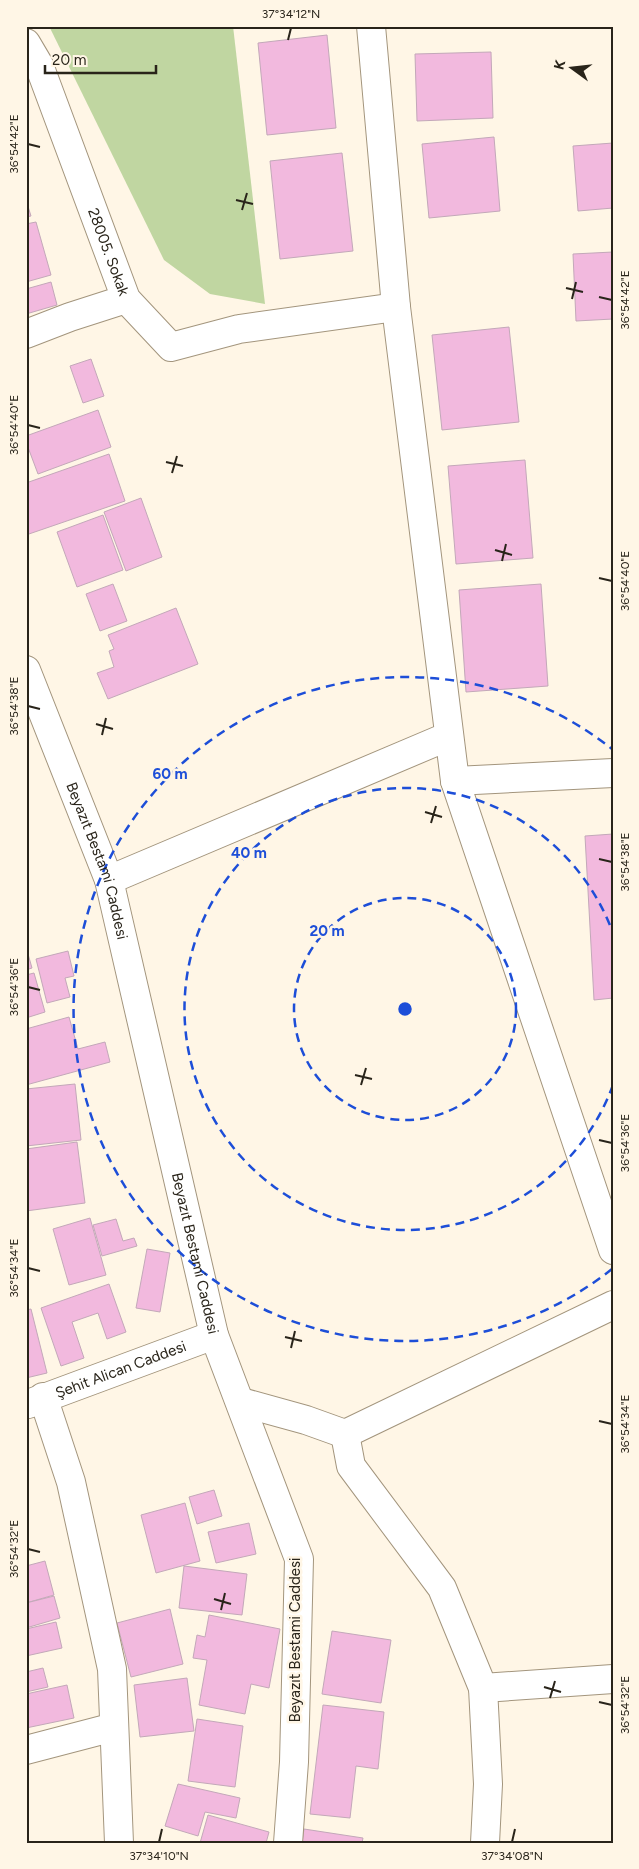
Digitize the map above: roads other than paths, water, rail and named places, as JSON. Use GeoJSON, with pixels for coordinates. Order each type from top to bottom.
{"type":"FeatureCollection","features":[{"type":"Feature","properties":{"kind":"street"},"geometry":{"type":"LineString","coordinates":[[371,26],[396,307],[455,781],[613,1250]]}},
{"type":"Feature","properties":{"kind":"street","name":"28005. Sokak"},"geometry":{"type":"LineString","coordinates":[[26,43],[39,65],[126,300],[171,347],[239,329],[396,307]]}},
{"type":"Feature","properties":{"kind":"street"},"geometry":{"type":"LineString","coordinates":[[26,334],[70,317],[126,300]]}},
{"type":"Feature","properties":{"kind":"street","name":"Beyazıt Bestami Caddesi"},"geometry":{"type":"LineString","coordinates":[[26,670],[110,880],[214,1335],[299,1559],[294,1762],[288,1843]]}},
{"type":"Feature","properties":{"kind":"street"},"geometry":{"type":"LineString","coordinates":[[110,880],[449,736]]}},
{"type":"Feature","properties":{"kind":"street"},"geometry":{"type":"LineString","coordinates":[[455,781],[613,773]]}},
{"type":"Feature","properties":{"kind":"street"},"geometry":{"type":"LineString","coordinates":[[241,1402],[306,1420],[345,1434],[613,1305]]}},
{"type":"Feature","properties":{"kind":"street","name":"Şehit Alican Caddesi"},"geometry":{"type":"LineString","coordinates":[[35,1401],[214,1335]]}},
{"type":"Feature","properties":{"kind":"street"},"geometry":{"type":"LineString","coordinates":[[35,1401],[72,1482],[112,1669],[119,1843]]}},
{"type":"Feature","properties":{"kind":"street"},"geometry":{"type":"LineString","coordinates":[[345,1434],[351,1466],[442,1588],[484,1688],[488,1784],[486,1843]]}},
{"type":"Feature","properties":{"kind":"street"},"geometry":{"type":"LineString","coordinates":[[484,1688],[613,1678]]}},
{"type":"Feature","properties":{"kind":"street"},"geometry":{"type":"LineString","coordinates":[[26,1750],[114,1727]]}}]}
